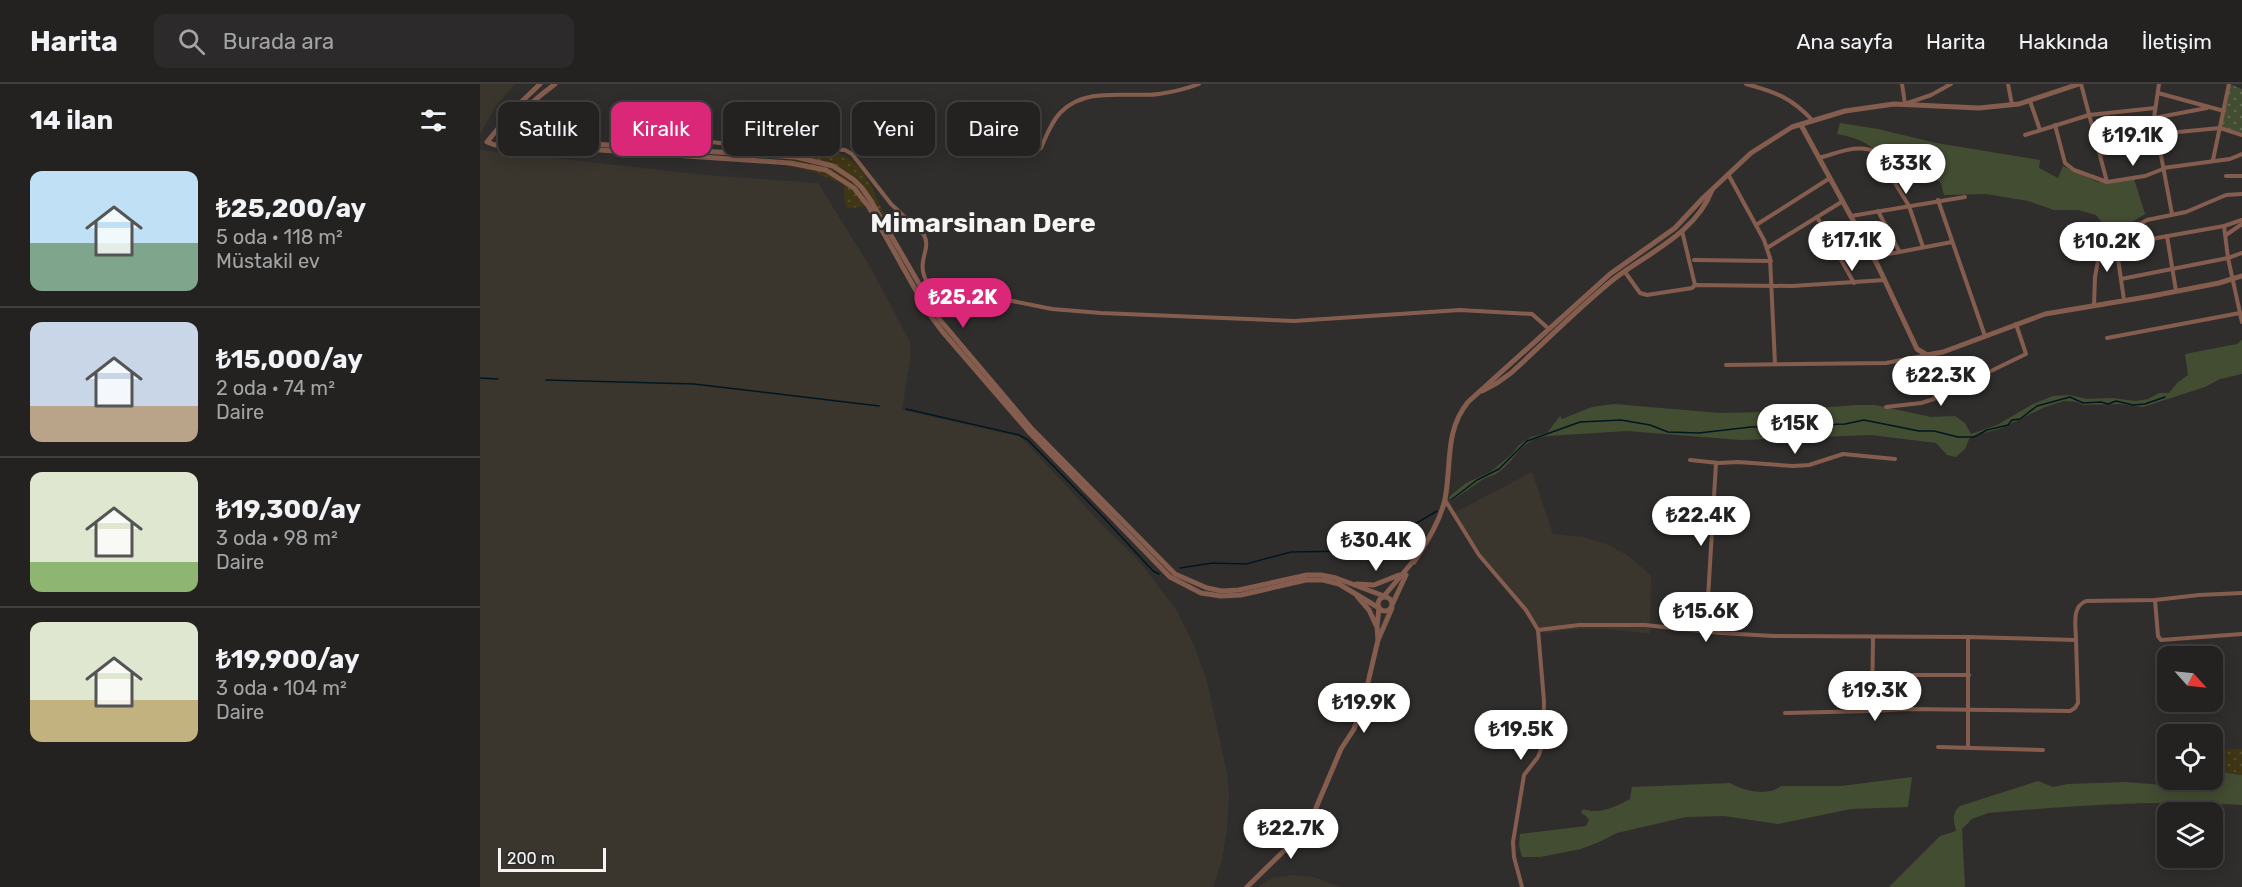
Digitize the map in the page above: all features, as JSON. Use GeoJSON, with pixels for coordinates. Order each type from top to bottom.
{"type":"FeatureCollection","features":[{"type":"Feature","properties":{"kind":"street"},"geometry":{"type":"LineString","coordinates":[[540,84],[514,109],[487,142],[495,145],[513,144],[809,165],[832,173],[854,189],[869,207],[928,312],[942,331],[1030,434],[1170,577],[1202,593],[1221,596],[1241,595],[1306,580],[1323,580],[1339,584],[1385,611],[1392,607]]}},
{"type":"Feature","properties":{"kind":"street"},"geometry":{"type":"LineString","coordinates":[[555,84],[519,115],[517,125],[524,138],[796,157],[819,161],[843,171],[854,180],[871,201],[940,320],[1032,429],[1175,574],[1198,585],[1222,591],[1239,590],[1307,575],[1336,578],[1390,598],[1392,607]]}},
{"type":"Feature","properties":{"kind":"street"},"geometry":{"type":"LineString","coordinates":[[1040,149],[1060,113],[1071,104],[1109,94],[1157,94],[1199,84]]}},
{"type":"Feature","properties":{"kind":"street"},"geometry":{"type":"LineString","coordinates":[[1746,84],[1782,95],[1799,106],[1813,121]]}},
{"type":"Feature","properties":{"kind":"street"},"geometry":{"type":"LineString","coordinates":[[1902,84],[1905,104]]}},
{"type":"Feature","properties":{"kind":"street"},"geometry":{"type":"LineString","coordinates":[[1905,104],[1931,95],[1951,84]]}},
{"type":"Feature","properties":{"kind":"street"},"geometry":{"type":"LineString","coordinates":[[2008,84],[2012,105]]}},
{"type":"Feature","properties":{"kind":"street"},"geometry":{"type":"LineString","coordinates":[[2159,84],[2154,118],[2172,214]]}},
{"type":"Feature","properties":{"kind":"street"},"geometry":{"type":"LineString","coordinates":[[2213,160],[2229,84]]}},
{"type":"Feature","properties":{"kind":"street"},"geometry":{"type":"LineString","coordinates":[[1480,392],[1482,387],[1610,274],[1675,228],[1727,174],[1751,153],[1792,127],[1845,111],[1905,104],[1978,108],[2012,105],[2077,85],[2089,115],[2107,182]]}},
{"type":"Feature","properties":{"kind":"street"},"geometry":{"type":"LineString","coordinates":[[2158,93],[2224,111]]}},
{"type":"Feature","properties":{"kind":"street"},"geometry":{"type":"LineString","coordinates":[[2030,100],[2040,130]]}},
{"type":"Feature","properties":{"kind":"street"},"geometry":{"type":"LineString","coordinates":[[2025,135],[2089,115],[2155,108]]}},
{"type":"Feature","properties":{"kind":"street"},"geometry":{"type":"LineString","coordinates":[[2154,118],[2211,108]]}},
{"type":"Feature","properties":{"kind":"street"},"geometry":{"type":"LineString","coordinates":[[1801,125],[1885,280],[1917,349],[1927,355]]}},
{"type":"Feature","properties":{"kind":"street"},"geometry":{"type":"LineString","coordinates":[[2055,125],[2067,166],[2107,182],[2145,176],[2163,169],[2230,159],[2242,154]]}},
{"type":"Feature","properties":{"kind":"street"},"geometry":{"type":"LineString","coordinates":[[2157,134],[2220,128],[2242,135]]}},
{"type":"Feature","properties":{"kind":"street"},"geometry":{"type":"LineString","coordinates":[[711,142],[731,144],[746,142],[845,150],[852,154],[891,204],[924,235],[927,241],[921,265],[927,282],[934,285],[1052,309],[1101,313],[1294,321],[1460,310],[1532,315],[1549,329]]}},
{"type":"Feature","properties":{"kind":"street"},"geometry":{"type":"LineString","coordinates":[[2100,154],[2158,142]]}},
{"type":"Feature","properties":{"kind":"street"},"geometry":{"type":"LineString","coordinates":[[1819,158],[1855,148],[1867,147],[1876,152],[1909,206],[1923,247]]}},
{"type":"Feature","properties":{"kind":"street"},"geometry":{"type":"LineString","coordinates":[[1727,174],[1756,225],[1771,261],[1775,364]]}},
{"type":"Feature","properties":{"kind":"street"},"geometry":{"type":"LineString","coordinates":[[2226,176],[2242,176]]}},
{"type":"Feature","properties":{"kind":"street"},"geometry":{"type":"LineString","coordinates":[[1756,225],[1830,178]]}},
{"type":"Feature","properties":{"kind":"street"},"geometry":{"type":"LineString","coordinates":[[1246,887],[1300,835],[1313,815],[1341,749],[1354,729],[1362,708],[1378,640],[1402,580],[1440,515],[1445,499],[1453,429],[1462,409],[1480,392],[1511,373],[1625,272],[1682,231],[1703,209],[1713,189]]}},
{"type":"Feature","properties":{"kind":"street"},"geometry":{"type":"LineString","coordinates":[[2094,305],[2095,278],[2102,239],[2120,236],[2147,220],[2186,212],[2226,195],[2242,194]]}},
{"type":"Feature","properties":{"kind":"street"},"geometry":{"type":"LineString","coordinates":[[1851,216],[1965,196]]}},
{"type":"Feature","properties":{"kind":"street"},"geometry":{"type":"LineString","coordinates":[[1938,200],[1985,336]]}},
{"type":"Feature","properties":{"kind":"street"},"geometry":{"type":"LineString","coordinates":[[1767,248],[1843,201]]}},
{"type":"Feature","properties":{"kind":"street"},"geometry":{"type":"LineString","coordinates":[[1878,211],[1899,251]]}},
{"type":"Feature","properties":{"kind":"street"},"geometry":{"type":"LineString","coordinates":[[1817,217],[1854,283]]}},
{"type":"Feature","properties":{"kind":"street"},"geometry":{"type":"LineString","coordinates":[[2101,248],[2242,222]]}},
{"type":"Feature","properties":{"kind":"street"},"geometry":{"type":"LineString","coordinates":[[2226,235],[2242,222]]}},
{"type":"Feature","properties":{"kind":"street"},"geometry":{"type":"LineString","coordinates":[[2224,226],[2228,258],[2242,322]]}},
{"type":"Feature","properties":{"kind":"street"},"geometry":{"type":"LineString","coordinates":[[1682,231],[1695,285]]}},
{"type":"Feature","properties":{"kind":"street"},"geometry":{"type":"LineString","coordinates":[[2167,236],[2176,291]]}},
{"type":"Feature","properties":{"kind":"street"},"geometry":{"type":"LineString","coordinates":[[1873,257],[1952,242]]}},
{"type":"Feature","properties":{"kind":"street"},"geometry":{"type":"LineString","coordinates":[[2116,245],[2124,300]]}},
{"type":"Feature","properties":{"kind":"street"},"geometry":{"type":"LineString","coordinates":[[2121,279],[2173,270],[2242,253]]}},
{"type":"Feature","properties":{"kind":"street"},"geometry":{"type":"LineString","coordinates":[[1695,260],[1771,261]]}},
{"type":"Feature","properties":{"kind":"street"},"geometry":{"type":"LineString","coordinates":[[1625,272],[1640,292],[1646,295],[1692,288],[1695,285],[1773,287],[1885,280]]}},
{"type":"Feature","properties":{"kind":"street"},"geometry":{"type":"LineString","coordinates":[[1726,364],[1886,363],[1943,352],[2046,314],[2176,291],[2242,276]]}},
{"type":"Feature","properties":{"kind":"street"},"geometry":{"type":"LineString","coordinates":[[2107,338],[2241,310]]}},
{"type":"Feature","properties":{"kind":"street"},"geometry":{"type":"LineString","coordinates":[[1962,385],[2026,354],[2016,324]]}},
{"type":"Feature","properties":{"kind":"street"},"geometry":{"type":"LineString","coordinates":[[1887,407],[1934,399],[1927,355]]}},
{"type":"Feature","properties":{"kind":"street"},"geometry":{"type":"LineString","coordinates":[[1690,460],[1793,466],[1809,465],[1843,454],[1895,459]]}},
{"type":"Feature","properties":{"kind":"street"},"geometry":{"type":"LineString","coordinates":[[1706,632],[1716,463]]}},
{"type":"Feature","properties":{"kind":"street"},"geometry":{"type":"LineString","coordinates":[[1445,499],[1479,555],[1526,610],[1538,630],[1544,701],[1543,744],[1538,758],[1524,775],[1513,842],[1514,857],[1522,887]]}},
{"type":"Feature","properties":{"kind":"street"},"geometry":{"type":"LineString","coordinates":[[1378,640],[1378,601],[1415,559]]}},
{"type":"Feature","properties":{"kind":"street"},"geometry":{"type":"LineString","coordinates":[[1352,584],[1374,585],[1403,573]]}},
{"type":"Feature","properties":{"kind":"street"},"geometry":{"type":"LineString","coordinates":[[1354,592],[1369,610],[1377,626]]}},
{"type":"Feature","properties":{"kind":"street"},"geometry":{"type":"LineString","coordinates":[[1785,712],[2073,710],[2078,700],[2076,610],[2083,602],[2155,600],[2242,593]]}},
{"type":"Feature","properties":{"kind":"street"},"geometry":{"type":"LineString","coordinates":[[2155,600],[2158,636],[2162,640],[2242,634]]}},
{"type":"Feature","properties":{"kind":"street"},"geometry":{"type":"LineString","coordinates":[[1538,630],[1579,625],[1646,625],[1773,636],[2076,640]]}},
{"type":"Feature","properties":{"kind":"street"},"geometry":{"type":"LineString","coordinates":[[1968,637],[1968,747]]}},
{"type":"Feature","properties":{"kind":"street"},"geometry":{"type":"LineString","coordinates":[[1872,711],[1873,638]]}},
{"type":"Feature","properties":{"kind":"street"},"geometry":{"type":"LineString","coordinates":[[1873,675],[1969,675]]}},
{"type":"Feature","properties":{"kind":"street"},"geometry":{"type":"LineString","coordinates":[[1938,747],[2043,750]]}},
{"type":"Feature","properties":{"kind":"shaded area"},"geometry":{"type":"Polygon","coordinates":[[[480,84],[515,84],[498,102],[480,134],[480,84]]]}},
{"type":"Feature","properties":{"kind":"shaded area"},"geometry":{"type":"Polygon","coordinates":[[[480,150],[498,152],[498,156],[534,156],[706,175],[818,183],[872,270],[910,342],[911,353],[902,410],[1021,437],[1105,528],[1140,562],[1177,611],[1194,645],[1207,681],[1227,773],[1229,795],[1227,829],[1222,860],[1213,887],[480,887],[480,150]]]}},
{"type":"Feature","properties":{"kind":"shaded area"},"geometry":{"type":"Polygon","coordinates":[[[1532,472],[1553,534],[1583,537],[1606,544],[1627,555],[1651,575],[1650,634],[1608,629],[1576,629],[1546,633],[1538,631],[1495,575],[1454,513],[1532,472]]]}},
{"type":"Feature","properties":{"kind":"shaded area"},"geometry":{"type":"Polygon","coordinates":[[[1294,875],[1314,877],[1341,887],[1258,887],[1272,878],[1294,875]]]}},
{"type":"Feature","properties":{"kind":"green space"},"geometry":{"type":"Polygon","coordinates":[[[2232,85],[2242,89],[2242,135],[2221,128],[2228,87],[2232,85]]]}},
{"type":"Feature","properties":{"kind":"green space"},"geometry":{"type":"Polygon","coordinates":[[[1840,123],[1878,129],[1936,143],[2040,160],[2039,168],[2058,178],[2063,166],[2098,182],[2134,179],[2145,214],[2112,232],[2096,215],[2078,210],[2054,210],[2028,201],[1986,194],[1944,195],[1941,183],[1924,175],[1911,175],[1893,180],[1872,148],[1859,140],[1837,134],[1840,123]]]}},
{"type":"Feature","properties":{"kind":"green space"},"geometry":{"type":"Polygon","coordinates":[[[2242,340],[2242,374],[2220,379],[2205,387],[2143,407],[2120,404],[2083,405],[2064,401],[2045,407],[2002,428],[1970,437],[1965,449],[1956,457],[1947,455],[1936,443],[1871,435],[1741,440],[1627,431],[1548,436],[1525,445],[1499,472],[1482,480],[1450,502],[1449,497],[1466,483],[1490,472],[1511,455],[1519,445],[1531,437],[1547,433],[1560,416],[1562,419],[1592,407],[1614,404],[1720,413],[1875,405],[1931,417],[1955,416],[1965,423],[1971,434],[1997,425],[2033,404],[2053,396],[2069,395],[2087,399],[2112,398],[2136,401],[2148,399],[2159,393],[2169,393],[2188,375],[2185,354],[2237,344],[2242,340]]]}},
{"type":"Feature","properties":{"kind":"green space"},"geometry":{"type":"Polygon","coordinates":[[[2223,772],[2242,775],[2242,805],[2223,802],[2157,802],[1988,813],[1972,819],[1962,829],[1965,887],[1889,887],[1940,836],[1956,831],[1954,815],[1960,806],[2038,781],[2053,787],[2068,784],[2125,782],[2157,784],[2157,790],[2223,790],[2223,772]]]}},
{"type":"Feature","properties":{"kind":"green space"},"geometry":{"type":"Polygon","coordinates":[[[1912,777],[1908,807],[1851,809],[1778,824],[1724,816],[1686,817],[1617,833],[1581,849],[1540,857],[1522,857],[1519,845],[1520,834],[1586,826],[1589,820],[1581,813],[1583,809],[1601,811],[1619,805],[1630,799],[1632,787],[1730,783],[1763,792],[1781,786],[1841,786],[1912,777]]]}},
{"type":"Feature","properties":{"kind":"sand"},"geometry":{"type":"Polygon","coordinates":[[[843,155],[852,161],[865,176],[885,215],[881,219],[865,206],[846,209],[843,183],[810,171],[789,167],[785,156],[843,155]]]}},
{"type":"Feature","properties":{"kind":"sand"},"geometry":{"type":"Polygon","coordinates":[[[2242,749],[2242,775],[2223,772],[2223,750],[2242,749]]]}},
{"type":"Feature","properties":{"kind":"waterway"},"geometry":{"type":"LineString","coordinates":[[480,378],[498,379]]}},
{"type":"Feature","properties":{"kind":"waterway"},"geometry":{"type":"LineString","coordinates":[[546,380],[694,384],[879,406]]}},
{"type":"Feature","properties":{"kind":"waterway"},"geometry":{"type":"LineString","coordinates":[[1451,500],[1477,480],[1499,469],[1527,441],[1580,422],[1621,420],[1650,425],[1668,432],[1699,433],[1751,427],[1845,424],[1864,420],[1919,431],[1974,437],[1987,430],[2008,425],[2012,420],[2020,419],[2037,406],[2070,397],[2083,403],[2108,404],[2116,401],[2133,405],[2145,404],[2165,397]]}},
{"type":"Feature","properties":{"kind":"waterway"},"geometry":{"type":"LineString","coordinates":[[906,409],[1019,435],[1028,440],[1153,571],[1159,574]]}},
{"type":"Feature","properties":{"kind":"waterway"},"geometry":{"type":"LineString","coordinates":[[1180,568],[1212,563],[1246,564],[1291,552],[1350,551],[1415,524],[1437,511]]}},
{"type":"Feature","properties":{"kind":"district","name":"Mimarsinan Dere"},"geometry":{"type":"Point","coordinates":[983,223]}}]}
